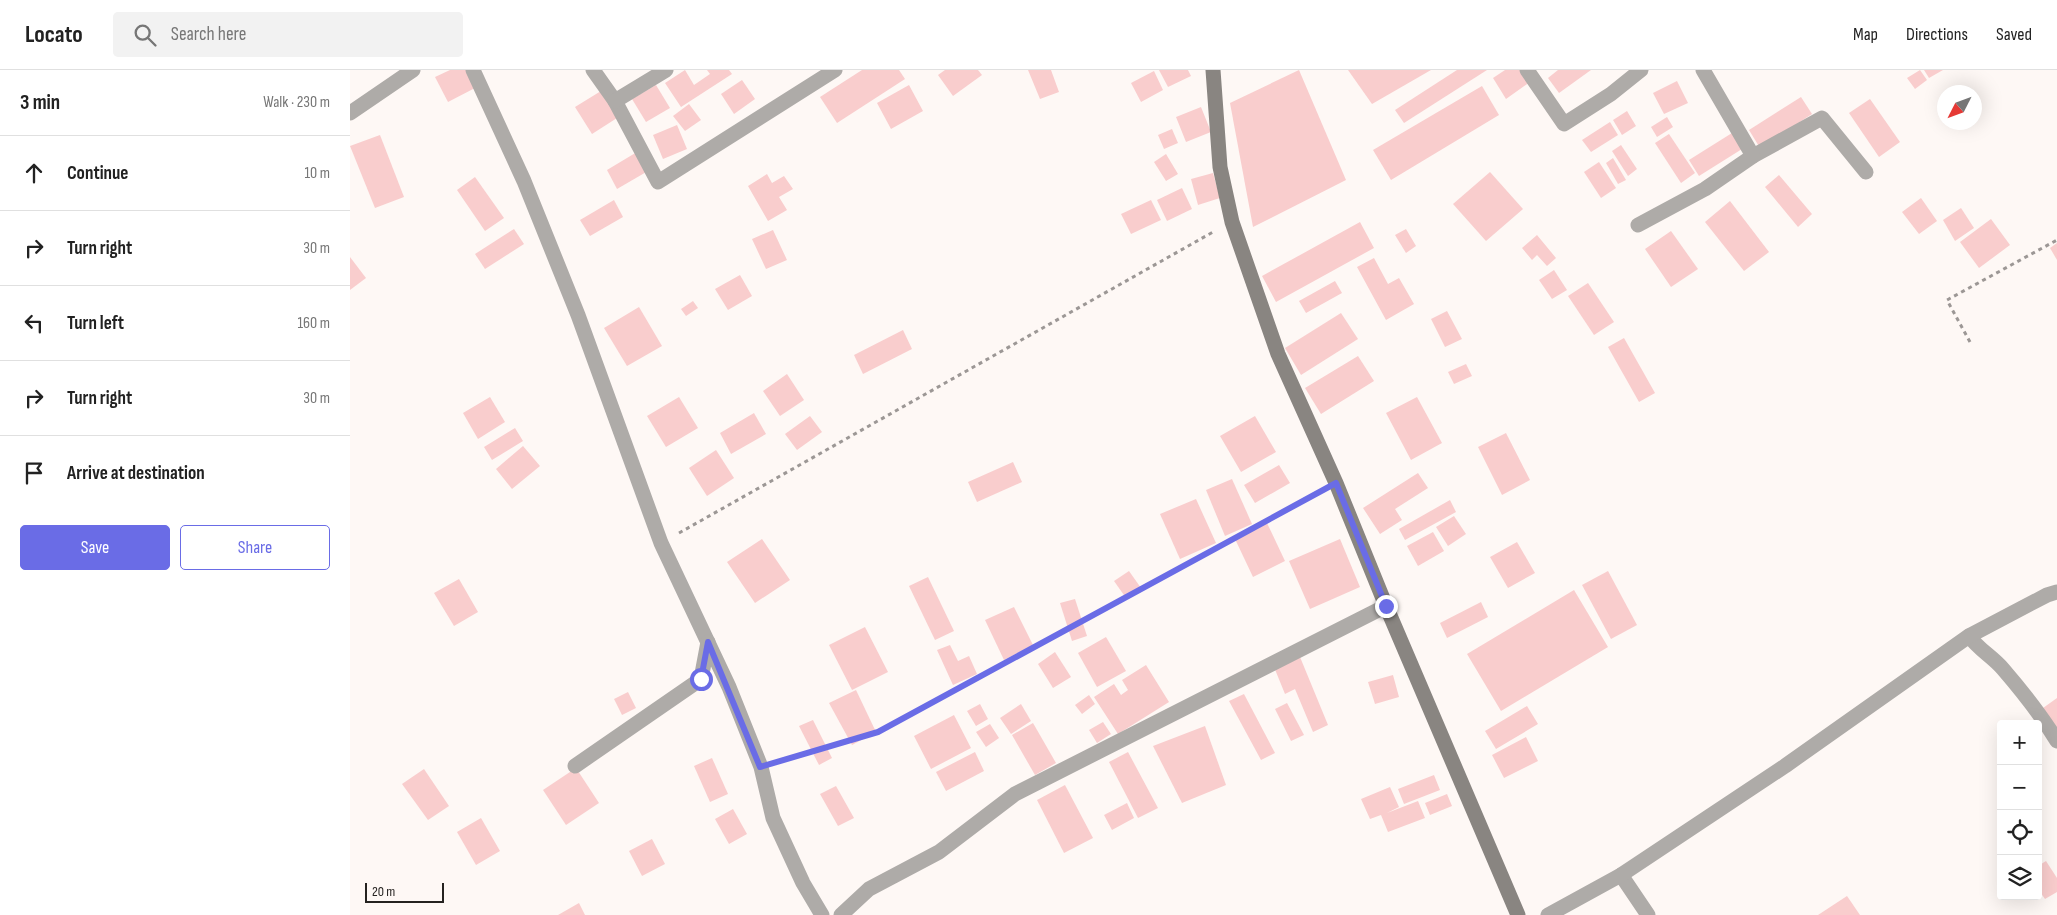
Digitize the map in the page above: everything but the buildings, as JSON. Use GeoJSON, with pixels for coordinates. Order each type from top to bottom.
{"type":"FeatureCollection","features":[{"type":"Feature","properties":{"kind":"main road"},"geometry":{"type":"LineString","coordinates":[[1213,70],[1220,167],[1232,222],[1278,354],[1336,483],[1386,606],[1518,915]]}},
{"type":"Feature","properties":{"kind":"street"},"geometry":{"type":"LineString","coordinates":[[350,113],[413,70]]}},
{"type":"Feature","properties":{"kind":"street"},"geometry":{"type":"LineString","coordinates":[[473,70],[524,181],[574,306],[661,544],[708,642],[760,767],[773,818],[803,883],[822,915]]}},
{"type":"Feature","properties":{"kind":"street"},"geometry":{"type":"LineString","coordinates":[[593,70],[614,101],[658,182],[835,70]]}},
{"type":"Feature","properties":{"kind":"street"},"geometry":{"type":"LineString","coordinates":[[614,101],[666,70]]}},
{"type":"Feature","properties":{"kind":"street"},"geometry":{"type":"LineString","coordinates":[[1527,70],[1564,124],[1611,94],[1641,70]]}},
{"type":"Feature","properties":{"kind":"street"},"geometry":{"type":"LineString","coordinates":[[1703,70],[1754,156]]}},
{"type":"Feature","properties":{"kind":"street"},"geometry":{"type":"LineString","coordinates":[[1638,225],[1705,189],[1754,156],[1822,118],[1866,172]]}},
{"type":"Feature","properties":{"kind":"street"},"geometry":{"type":"LineString","coordinates":[[1548,915],[1621,874],[1786,766],[1969,636],[2047,595],[2057,592]]}},
{"type":"Feature","properties":{"kind":"street"},"geometry":{"type":"LineString","coordinates":[[841,915],[869,889],[939,852],[1015,794],[1386,606]]}},
{"type":"Feature","properties":{"kind":"street"},"geometry":{"type":"LineString","coordinates":[[1969,636],[1978,648],[2001,667],[2046,723],[2057,741]]}},
{"type":"Feature","properties":{"kind":"street"},"geometry":{"type":"LineString","coordinates":[[575,766],[701,679],[708,642]]}},
{"type":"Feature","properties":{"kind":"street"},"geometry":{"type":"LineString","coordinates":[[1621,874],[1648,915]]}},
{"type":"Feature","properties":{"kind":"path"},"geometry":{"type":"LineString","coordinates":[[661,544],[1232,222]]}},
{"type":"Feature","properties":{"kind":"path"},"geometry":{"type":"LineString","coordinates":[[1970,342],[1947,300],[2057,240]]}},
{"type":"Feature","properties":{"kind":"path"},"geometry":{"type":"LineString","coordinates":[[760,767],[878,732],[1336,483]]}},
{"type":"Feature","properties":{"kind":"route"},"geometry":{"type":"LineString","coordinates":[[701,679],[708,642],[729,687],[760,767],[878,732],[1336,483],[1386,606]]}}]}
